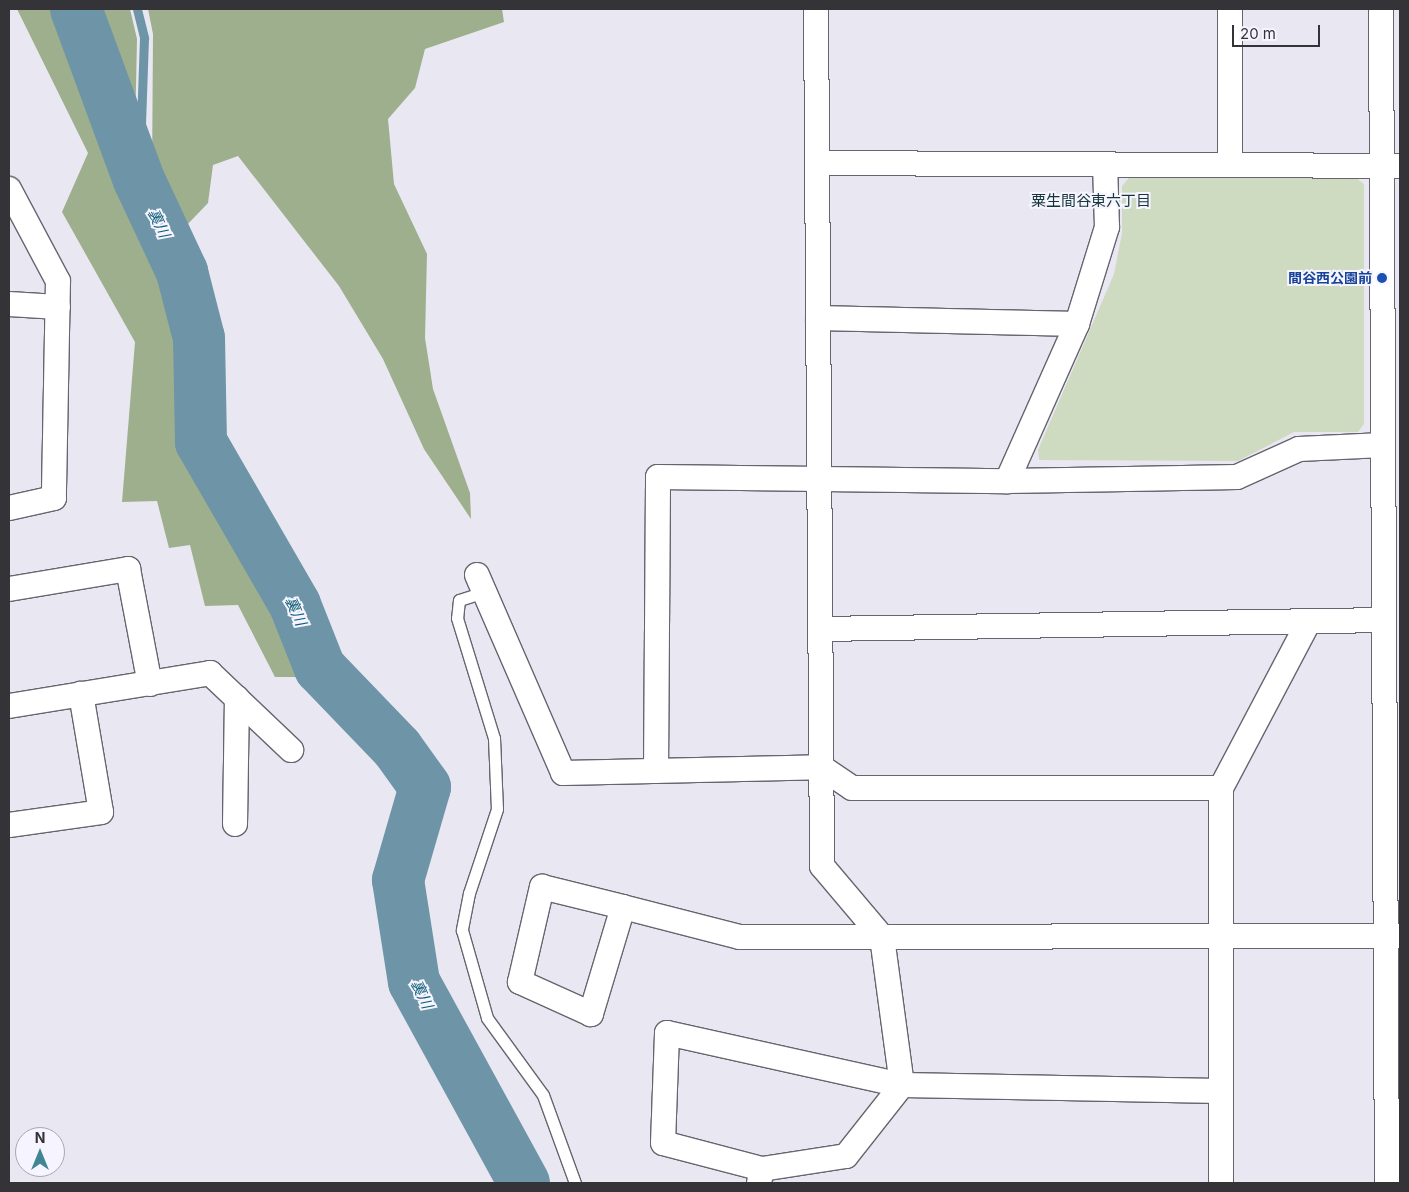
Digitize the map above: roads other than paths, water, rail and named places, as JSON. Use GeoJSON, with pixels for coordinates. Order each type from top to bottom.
{"type":"FeatureCollection","features":[{"type":"Feature","properties":{"kind":"street"},"geometry":{"type":"LineString","coordinates":[[816,9],[822,866],[882,937],[902,1085],[846,1156],[761,1176],[662,1143],[667,1033],[902,1085],[1222,1091]]}},
{"type":"Feature","properties":{"kind":"street"},"geometry":{"type":"LineString","coordinates":[[1230,9],[1230,165]]}},
{"type":"Feature","properties":{"kind":"street"},"geometry":{"type":"LineString","coordinates":[[1381,9],[1391,166],[1392,317],[1383,444],[1384,620],[1393,936],[1387,1183]]}},
{"type":"Feature","properties":{"kind":"street"},"geometry":{"type":"LineString","coordinates":[[817,163],[1391,166]]}},
{"type":"Feature","properties":{"kind":"street"},"geometry":{"type":"LineString","coordinates":[[1007,481],[1077,324],[1107,227],[1105,164]]}},
{"type":"Feature","properties":{"kind":"street"},"geometry":{"type":"LineString","coordinates":[[9,189],[58,281],[54,498],[9,508]]}},
{"type":"Feature","properties":{"kind":"street"},"geometry":{"type":"LineString","coordinates":[[9,304],[58,307]]}},
{"type":"Feature","properties":{"kind":"street"},"geometry":{"type":"LineString","coordinates":[[818,318],[1077,324]]}},
{"type":"Feature","properties":{"kind":"street"},"geometry":{"type":"LineString","coordinates":[[656,771],[658,477],[1007,481],[1237,477],[1299,449],[1383,444]]}},
{"type":"Feature","properties":{"kind":"street"},"geometry":{"type":"LineString","coordinates":[[9,590],[128,569],[150,684]]}},
{"type":"Feature","properties":{"kind":"street"},"geometry":{"type":"LineString","coordinates":[[480,584],[563,773],[822,767],[852,788],[1222,788]]}},
{"type":"Feature","properties":{"kind":"street"},"geometry":{"type":"LineString","coordinates":[[820,629],[1308,623],[1384,620]]}},
{"type":"Feature","properties":{"kind":"street"},"geometry":{"type":"LineString","coordinates":[[1222,1183],[1222,788],[1308,623]]}},
{"type":"Feature","properties":{"kind":"street"},"geometry":{"type":"LineString","coordinates":[[9,706],[150,684],[210,672],[291,750]]}},
{"type":"Feature","properties":{"kind":"street"},"geometry":{"type":"LineString","coordinates":[[9,825],[101,812],[81,694]]}},
{"type":"Feature","properties":{"kind":"street"},"geometry":{"type":"LineString","coordinates":[[235,824],[237,698]]}},
{"type":"Feature","properties":{"kind":"street"},"geometry":{"type":"LineString","coordinates":[[623,907],[591,1014],[520,982],[542,887],[623,907],[740,937],[1393,936]]}},
{"type":"Feature","properties":{"kind":"lane"},"geometry":{"type":"LineString","coordinates":[[480,584],[459,600],[457,618],[494,738],[497,809],[468,893],[462,930],[487,1018],[543,1095],[575,1183]]}},
{"type":"Feature","properties":{"kind":"waterway","name":"裏川"},"geometry":{"type":"LineString","coordinates":[[76,9],[139,180],[182,272],[199,338],[201,442],[295,605],[320,668],[397,748],[425,787],[398,880],[414,982],[524,1183]]}},
{"type":"Feature","properties":{"kind":"waterway"},"geometry":{"type":"LineString","coordinates":[[137,9],[144,38],[139,180]]}},
{"type":"Feature","properties":{"kind":"place","name":"間谷西公園前"},"geometry":{"type":"Point","coordinates":[1382,278]}},
{"type":"Feature","properties":{"kind":"district","name":"粟生間谷東六丁目"},"geometry":{"type":"Point","coordinates":[1091,201]}}]}
